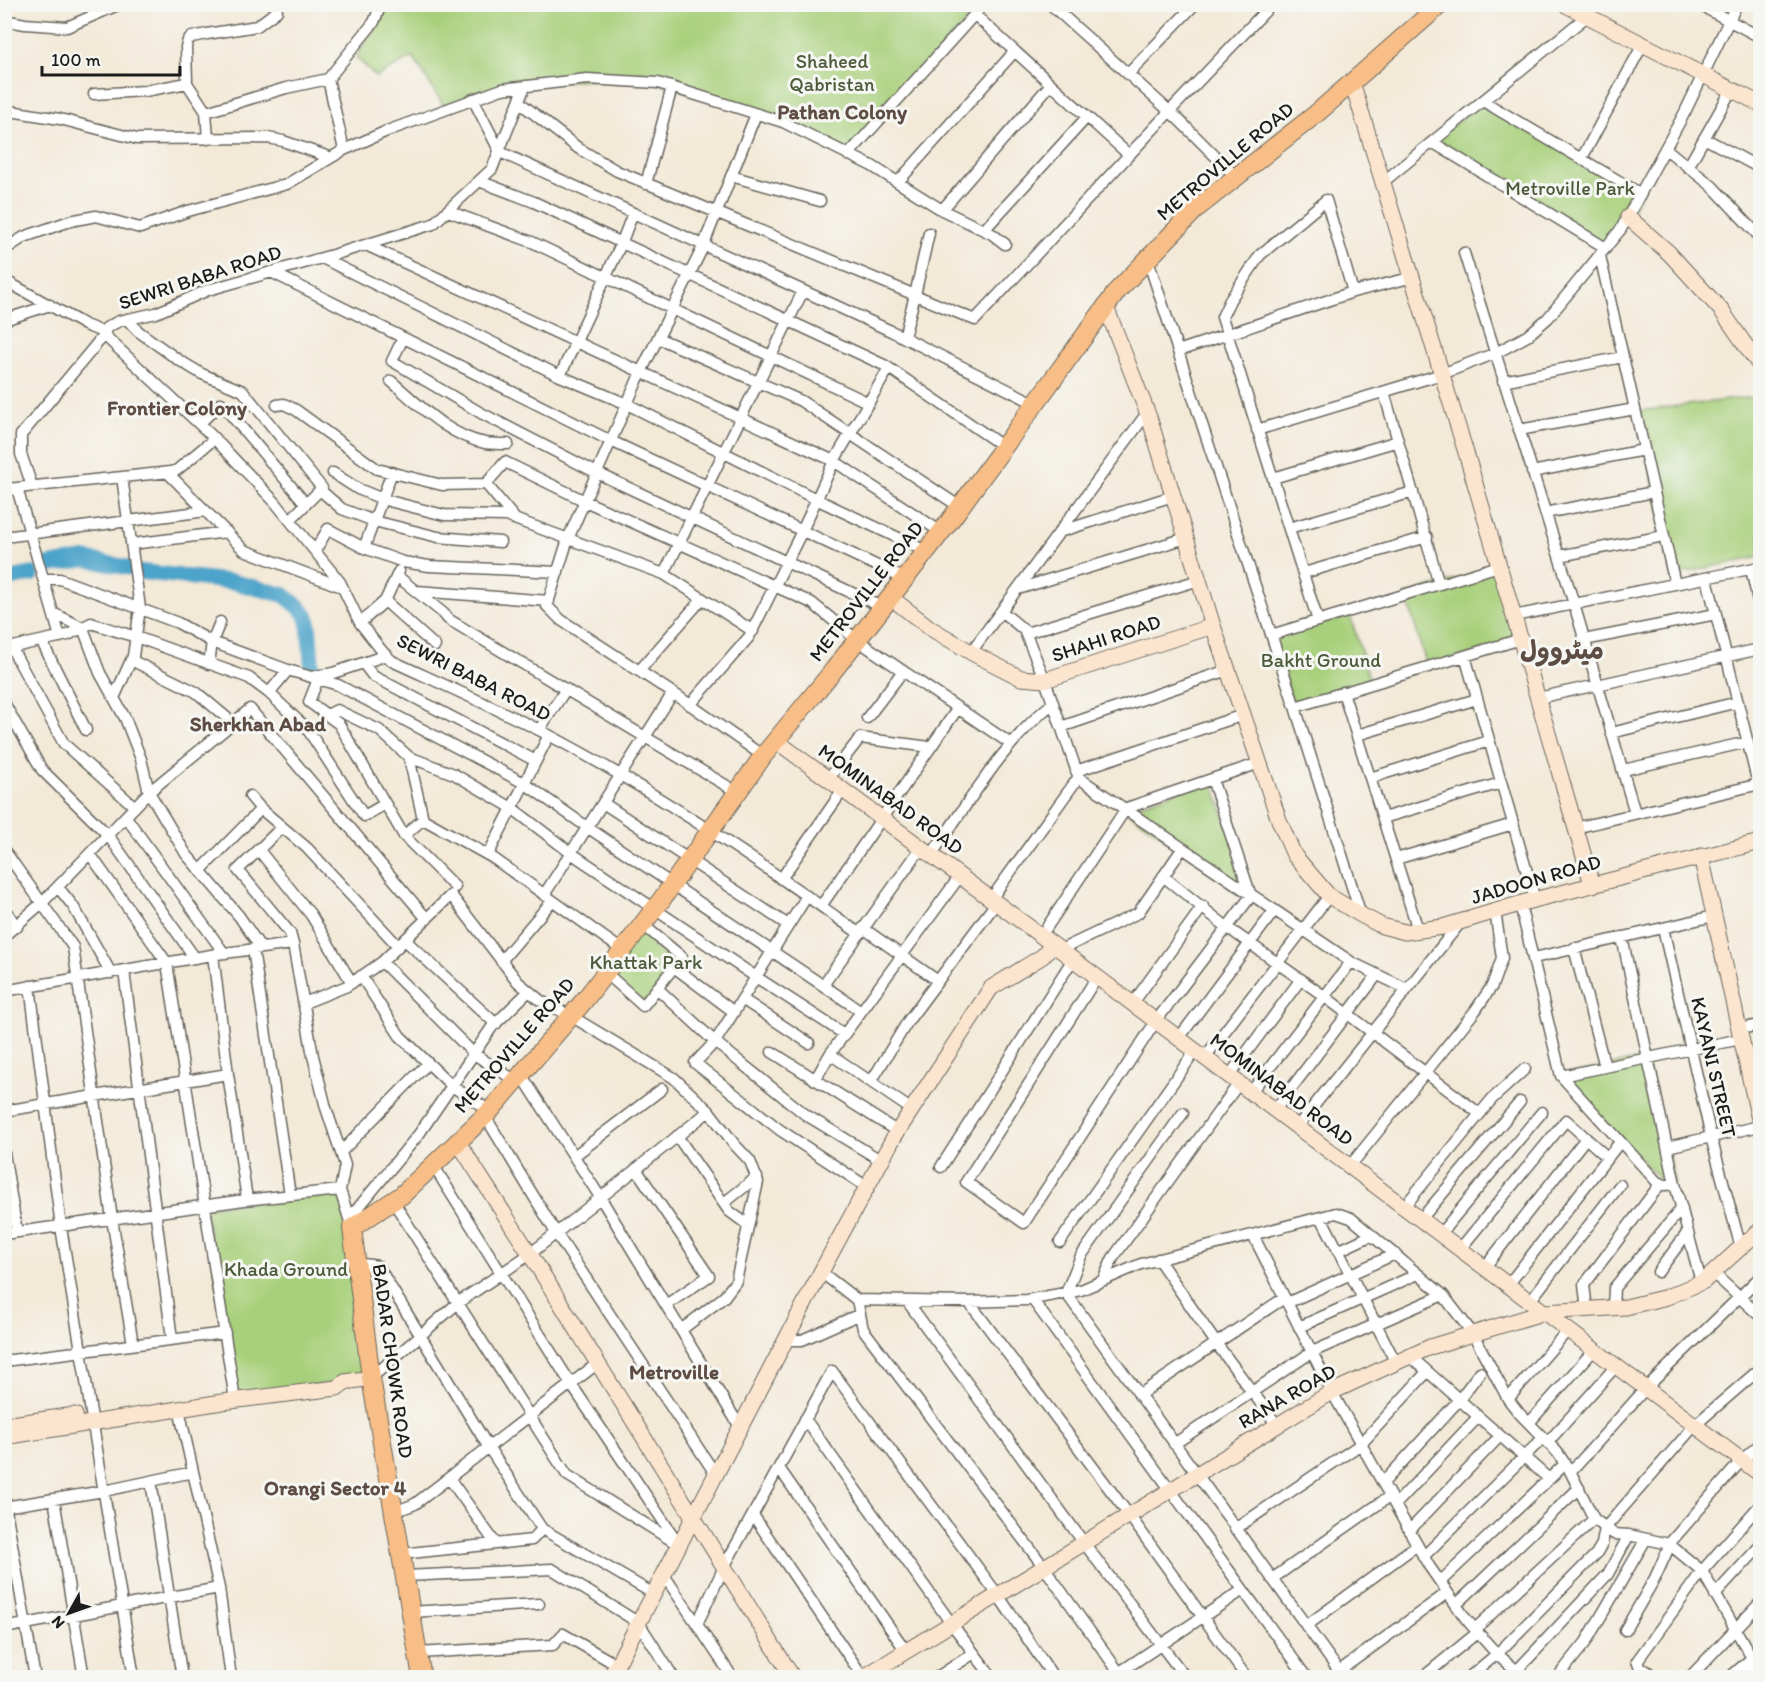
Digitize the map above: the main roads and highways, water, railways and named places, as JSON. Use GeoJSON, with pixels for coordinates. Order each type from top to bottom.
{"type":"FeatureCollection","features":[{"type":"Feature","properties":{"kind":"main road","name":"METROVILLE ROAD"},"geometry":{"type":"LineString","coordinates":[[350,1223],[393,1201],[458,1142],[487,1114],[571,1016],[655,908],[775,740],[857,640],[960,507],[1118,290],[1197,208],[1352,82],[1441,4]]}},
{"type":"Feature","properties":{"kind":"main road","name":"BADAR CHOWK ROAD"},"geometry":{"type":"LineString","coordinates":[[350,1223],[371,1378],[422,1677]]}},
{"type":"Feature","properties":{"kind":"waterway"},"geometry":{"type":"LineString","coordinates":[[49,565],[85,559],[130,568]]}},
{"type":"Feature","properties":{"kind":"waterway"},"geometry":{"type":"LineString","coordinates":[[142,572],[233,582],[284,595],[308,618],[312,666]]}},
{"type":"Feature","properties":{"kind":"waterway"},"geometry":{"type":"LineString","coordinates":[[4,580],[32,574]]}},
{"type":"Feature","properties":{"kind":"district","name":"Pathan Colony"},"geometry":{"type":"Point","coordinates":[842,111]}},
{"type":"Feature","properties":{"kind":"district","name":"Frontier Colony"},"geometry":{"type":"Point","coordinates":[177,407]}},
{"type":"Feature","properties":{"kind":"district","name":"میٹروول"},"geometry":{"type":"Point","coordinates":[1562,650]}},
{"type":"Feature","properties":{"kind":"district","name":"Sherkhan Abad"},"geometry":{"type":"Point","coordinates":[258,723]}},
{"type":"Feature","properties":{"kind":"district","name":"Metroville"},"geometry":{"type":"Point","coordinates":[674,1371]}},
{"type":"Feature","properties":{"kind":"district","name":"Orangi Sector 4"},"geometry":{"type":"Point","coordinates":[335,1487]}},
{"type":"Feature","properties":{"kind":"park label","name":"Shaheed Qabristan"},"geometry":{"type":"Point","coordinates":[832,72]}},
{"type":"Feature","properties":{"kind":"park label","name":"Metroville Park"},"geometry":{"type":"Point","coordinates":[1570,188]}},
{"type":"Feature","properties":{"kind":"park label","name":"Bakht Ground"},"geometry":{"type":"Point","coordinates":[1321,660]}},
{"type":"Feature","properties":{"kind":"park label","name":"Khattak Park"},"geometry":{"type":"Point","coordinates":[646,962]}},
{"type":"Feature","properties":{"kind":"park label","name":"Khada Ground"},"geometry":{"type":"Point","coordinates":[286,1269]}}]}
